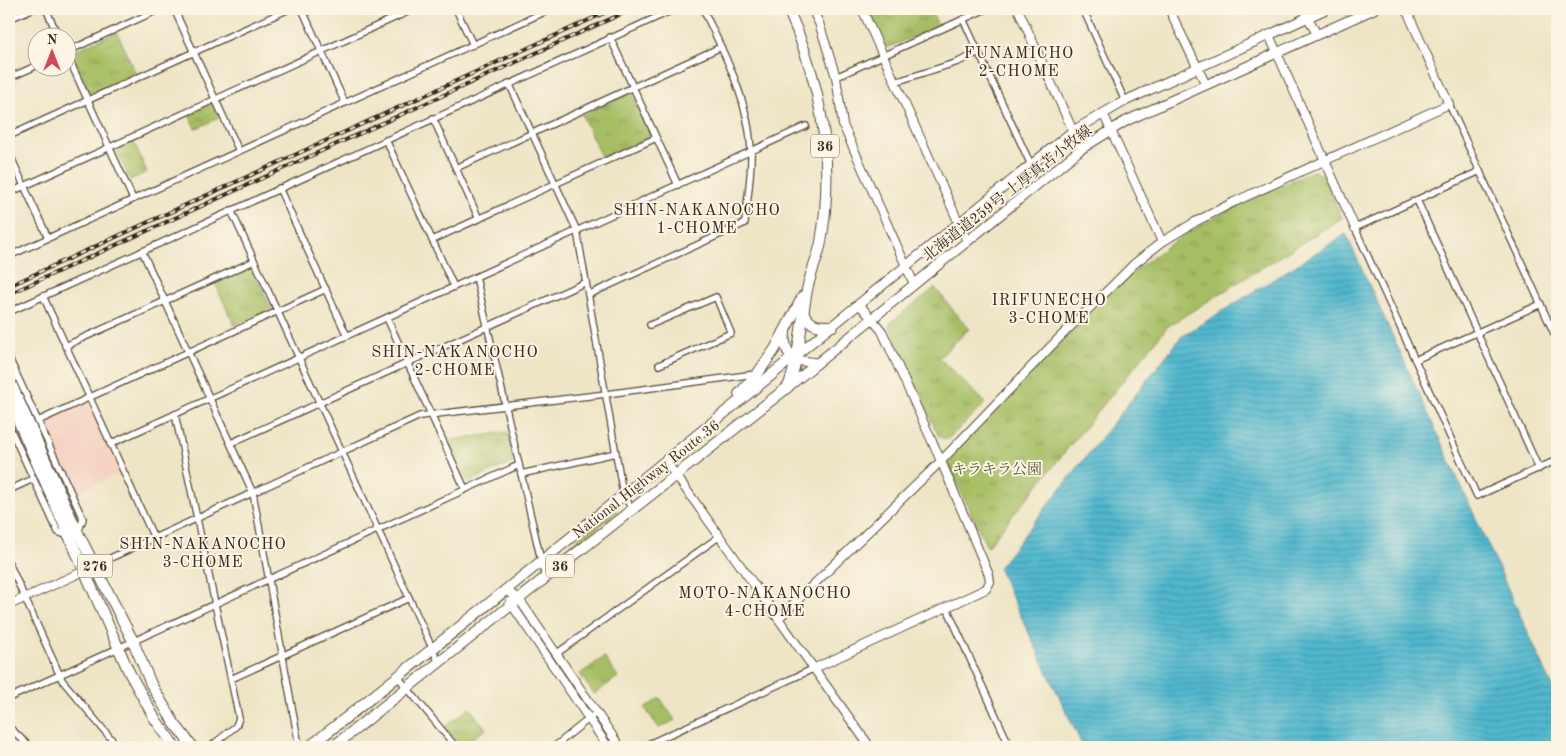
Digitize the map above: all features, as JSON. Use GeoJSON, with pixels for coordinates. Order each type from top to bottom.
{"type":"FeatureCollection","features":[{"type":"Feature","properties":{"kind":"highway","name":"National Highway Route 36"},"geometry":{"type":"LineString","coordinates":[[333,747],[675,474],[788,387],[794,372],[808,286],[820,244],[825,205],[826,156],[822,111],[816,82],[806,50],[788,9]]}},
{"type":"Feature","properties":{"kind":"highway","name":"National Highway Route 36"},"geometry":{"type":"LineString","coordinates":[[722,414],[758,373],[775,349],[808,286]]}},
{"type":"Feature","properties":{"kind":"highway"},"geometry":{"type":"LineString","coordinates":[[803,312],[807,320],[817,326],[833,326]]}},
{"type":"Feature","properties":{"kind":"highway"},"geometry":{"type":"LineString","coordinates":[[786,326],[785,346],[795,357]]}},
{"type":"Feature","properties":{"kind":"highway","name":"National Highway Route 36"},"geometry":{"type":"LineString","coordinates":[[309,747],[433,650],[541,560],[795,357]]}},
{"type":"Feature","properties":{"kind":"highway","name":"276"},"geometry":{"type":"LineString","coordinates":[[9,379],[74,534],[84,571],[118,648],[145,701],[175,747]]}},
{"type":"Feature","properties":{"kind":"highway","name":"276"},"geometry":{"type":"LineString","coordinates":[[9,400],[74,534],[95,566],[151,684],[174,723],[193,747]]}},
{"type":"Feature","properties":{"kind":"main road","name":"北海道道259号 上厚真苫小牧線"},"geometry":{"type":"LineString","coordinates":[[795,357],[1073,131],[1125,101],[1269,35],[1306,13],[1326,9]]}},
{"type":"Feature","properties":{"kind":"main road","name":"北海道道259号 上厚真苫小牧線"},"geometry":{"type":"LineString","coordinates":[[788,387],[1081,149],[1126,121],[1374,9]]}},
{"type":"Feature","properties":{"kind":"main road"},"geometry":{"type":"LineString","coordinates":[[795,357],[816,363]]}},
{"type":"Feature","properties":{"kind":"street"},"geometry":{"type":"LineString","coordinates":[[9,19],[32,9]]}},
{"type":"Feature","properties":{"kind":"street"},"geometry":{"type":"LineString","coordinates":[[46,9],[55,28]]}},
{"type":"Feature","properties":{"kind":"street"},"geometry":{"type":"LineString","coordinates":[[78,46],[160,9]]}},
{"type":"Feature","properties":{"kind":"street"},"geometry":{"type":"LineString","coordinates":[[174,9],[239,151]]}},
{"type":"Feature","properties":{"kind":"street"},"geometry":{"type":"LineString","coordinates":[[9,136],[289,9]]}},
{"type":"Feature","properties":{"kind":"street"},"geometry":{"type":"LineString","coordinates":[[302,9],[345,103]]}},
{"type":"Feature","properties":{"kind":"street"},"geometry":{"type":"LineString","coordinates":[[9,193],[414,9]]}},
{"type":"Feature","properties":{"kind":"street"},"geometry":{"type":"LineString","coordinates":[[456,9],[472,45]]}},
{"type":"Feature","properties":{"kind":"street"},"geometry":{"type":"LineString","coordinates":[[9,256],[551,9]]}},
{"type":"Feature","properties":{"kind":"street"},"geometry":{"type":"LineString","coordinates":[[9,312],[675,9]]}},
{"type":"Feature","properties":{"kind":"street"},"geometry":{"type":"LineString","coordinates":[[588,295],[745,224],[751,152],[748,128],[743,103],[721,47],[703,9]]}},
{"type":"Feature","properties":{"kind":"street"},"geometry":{"type":"LineString","coordinates":[[812,9],[819,23],[836,77],[843,125],[914,284]]}},
{"type":"Feature","properties":{"kind":"street"},"geometry":{"type":"LineString","coordinates":[[862,9],[967,241]]}},
{"type":"Feature","properties":{"kind":"street"},"geometry":{"type":"LineString","coordinates":[[836,77],[986,9]]}},
{"type":"Feature","properties":{"kind":"street"},"geometry":{"type":"LineString","coordinates":[[1018,9],[1081,149]]}},
{"type":"Feature","properties":{"kind":"street"},"geometry":{"type":"LineString","coordinates":[[1083,9],[1125,101]]}},
{"type":"Feature","properties":{"kind":"street"},"geometry":{"type":"LineString","coordinates":[[1169,9],[1206,85]]}},
{"type":"Feature","properties":{"kind":"street"},"geometry":{"type":"LineString","coordinates":[[1406,9],[1557,340]]}},
{"type":"Feature","properties":{"kind":"street"},"geometry":{"type":"LineString","coordinates":[[1306,13],[1316,35]]}},
{"type":"Feature","properties":{"kind":"street"},"geometry":{"type":"LineString","coordinates":[[964,19],[1031,165]]}},
{"type":"Feature","properties":{"kind":"street"},"geometry":{"type":"LineString","coordinates":[[1269,35],[1477,496],[1557,460]]}},
{"type":"Feature","properties":{"kind":"street"},"geometry":{"type":"LineString","coordinates":[[610,37],[678,185]]}},
{"type":"Feature","properties":{"kind":"street"},"geometry":{"type":"LineString","coordinates":[[456,168],[721,47]]}},
{"type":"Feature","properties":{"kind":"street"},"geometry":{"type":"LineString","coordinates":[[895,82],[958,62],[979,52]]}},
{"type":"Feature","properties":{"kind":"street"},"geometry":{"type":"LineString","coordinates":[[9,78],[28,69]]}},
{"type":"Feature","properties":{"kind":"street"},"geometry":{"type":"LineString","coordinates":[[78,78],[133,199]]}},
{"type":"Feature","properties":{"kind":"street"},"geometry":{"type":"LineString","coordinates":[[509,83],[577,231],[623,494],[632,509]]}},
{"type":"Feature","properties":{"kind":"street"},"geometry":{"type":"LineString","coordinates":[[779,618],[941,461],[1064,332],[1134,264],[1162,242],[1203,218],[1449,104]]}},
{"type":"Feature","properties":{"kind":"street"},"geometry":{"type":"LineString","coordinates":[[1103,113],[1162,242]]}},
{"type":"Feature","properties":{"kind":"street"},"geometry":{"type":"LineString","coordinates":[[433,118],[479,219]]}},
{"type":"Feature","properties":{"kind":"street"},"geometry":{"type":"LineString","coordinates":[[110,444],[806,126]]}},
{"type":"Feature","properties":{"kind":"street"},"geometry":{"type":"LineString","coordinates":[[432,240],[656,138]]}},
{"type":"Feature","properties":{"kind":"street"},"geometry":{"type":"LineString","coordinates":[[386,140],[454,287]]}},
{"type":"Feature","properties":{"kind":"street"},"geometry":{"type":"LineString","coordinates":[[9,153],[48,238]]}},
{"type":"Feature","properties":{"kind":"street"},"geometry":{"type":"LineString","coordinates":[[1355,228],[1480,171]]}},
{"type":"Feature","properties":{"kind":"street"},"geometry":{"type":"LineString","coordinates":[[280,188],[347,336]]}},
{"type":"Feature","properties":{"kind":"street"},"geometry":{"type":"LineString","coordinates":[[1417,200],[1539,468]]}},
{"type":"Feature","properties":{"kind":"street"},"geometry":{"type":"LineString","coordinates":[[231,210],[439,663]]}},
{"type":"Feature","properties":{"kind":"street"},"geometry":{"type":"LineString","coordinates":[[142,251],[254,492],[282,655],[298,740],[302,747]]}},
{"type":"Feature","properties":{"kind":"street"},"geometry":{"type":"LineString","coordinates":[[66,346],[254,260]]}},
{"type":"Feature","properties":{"kind":"street"},"geometry":{"type":"LineString","coordinates":[[476,277],[545,578]]}},
{"type":"Feature","properties":{"kind":"street"},"geometry":{"type":"LineString","coordinates":[[231,443],[586,282]]}},
{"type":"Feature","properties":{"kind":"street"},"geometry":{"type":"LineString","coordinates":[[38,421],[326,289]]}},
{"type":"Feature","properties":{"kind":"street"},"geometry":{"type":"LineString","coordinates":[[42,296],[154,538]]}},
{"type":"Feature","properties":{"kind":"street"},"geometry":{"type":"LineString","coordinates":[[650,325],[716,297],[731,333],[659,365]]}},
{"type":"Feature","properties":{"kind":"street"},"geometry":{"type":"LineString","coordinates":[[642,747],[947,608],[986,589],[990,582],[989,575],[941,461],[882,331],[859,304]]}},
{"type":"Feature","properties":{"kind":"street"},"geometry":{"type":"LineString","coordinates":[[1415,360],[1540,304]]}},
{"type":"Feature","properties":{"kind":"street"},"geometry":{"type":"LineString","coordinates":[[386,318],[466,489]]}},
{"type":"Feature","properties":{"kind":"street"},"geometry":{"type":"LineString","coordinates":[[9,358],[83,519],[74,534],[58,532],[10,434],[9,426]]}},
{"type":"Feature","properties":{"kind":"street"},"geometry":{"type":"LineString","coordinates":[[9,605],[420,416],[606,394],[758,373]]}},
{"type":"Feature","properties":{"kind":"street"},"geometry":{"type":"LineString","coordinates":[[175,414],[231,679],[238,722],[210,747]]}},
{"type":"Feature","properties":{"kind":"street"},"geometry":{"type":"LineString","coordinates":[[521,474],[616,453]]}},
{"type":"Feature","properties":{"kind":"street"},"geometry":{"type":"LineString","coordinates":[[665,460],[870,747]]}},
{"type":"Feature","properties":{"kind":"street"},"geometry":{"type":"LineString","coordinates":[[9,698],[519,465]]}},
{"type":"Feature","properties":{"kind":"street"},"geometry":{"type":"LineString","coordinates":[[9,490],[33,479]]}},
{"type":"Feature","properties":{"kind":"street"},"geometry":{"type":"LineString","coordinates":[[556,654],[720,536]]}},
{"type":"Feature","properties":{"kind":"street"},"geometry":{"type":"LineString","coordinates":[[9,563],[60,675],[118,747]]}},
{"type":"Feature","properties":{"kind":"street"},"geometry":{"type":"LineString","coordinates":[[506,590],[556,654],[620,747]]}},
{"type":"Feature","properties":{"kind":"street"},"geometry":{"type":"LineString","coordinates":[[231,679],[409,598]]}},
{"type":"Feature","properties":{"kind":"street"},"geometry":{"type":"LineString","coordinates":[[515,602],[608,747]]}},
{"type":"Feature","properties":{"kind":"street"},"geometry":{"type":"LineString","coordinates":[[947,608],[1010,747]]}},
{"type":"Feature","properties":{"kind":"street"},"geometry":{"type":"LineString","coordinates":[[398,677],[456,747]]}},
{"type":"Feature","properties":{"kind":"street"},"geometry":{"type":"LineString","coordinates":[[554,747],[596,713]]}},
{"type":"Feature","properties":{"kind":"street"},"geometry":{"type":"LineString","coordinates":[[9,727],[30,747]]}},
{"type":"Feature","properties":{"kind":"shaded area"},"geometry":{"type":"Polygon","coordinates":[[[88,400],[120,473],[74,494],[41,422],[88,400]]]}},
{"type":"Feature","properties":{"kind":"green space"},"geometry":{"type":"Polygon","coordinates":[[[865,9],[931,9],[938,26],[885,49],[865,9]]]}},
{"type":"Feature","properties":{"kind":"green space"},"geometry":{"type":"Polygon","coordinates":[[[117,32],[136,74],[90,94],[78,67],[78,49],[117,32]]]}},
{"type":"Feature","properties":{"kind":"green space"},"geometry":{"type":"Polygon","coordinates":[[[632,92],[652,136],[602,159],[582,115],[632,92]]]}},
{"type":"Feature","properties":{"kind":"green space"},"geometry":{"type":"Polygon","coordinates":[[[212,104],[219,118],[195,129],[189,114],[212,104]]]}},
{"type":"Feature","properties":{"kind":"green space"},"geometry":{"type":"Polygon","coordinates":[[[133,140],[147,172],[130,180],[115,148],[133,140]]]}},
{"type":"Feature","properties":{"kind":"green space","name":"キラキラ公園"},"geometry":{"type":"Polygon","coordinates":[[[1313,171],[1323,175],[1342,218],[1168,326],[987,547],[948,464],[950,456],[1114,289],[1152,258],[1182,236],[1200,226],[1256,197],[1313,171]]]}},
{"type":"Feature","properties":{"kind":"green space"},"geometry":{"type":"Polygon","coordinates":[[[252,267],[271,309],[234,325],[215,283],[252,267]]]}},
{"type":"Feature","properties":{"kind":"green space"},"geometry":{"type":"Polygon","coordinates":[[[935,288],[969,329],[939,358],[986,403],[948,439],[938,435],[889,326],[891,322],[935,288]]]}},
{"type":"Feature","properties":{"kind":"green space"},"geometry":{"type":"Polygon","coordinates":[[[507,432],[513,458],[512,463],[466,483],[446,441],[507,432]]]}},
{"type":"Feature","properties":{"kind":"green space"},"geometry":{"type":"Polygon","coordinates":[[[616,510],[617,512],[563,555],[559,555],[599,521],[616,510]]]}},
{"type":"Feature","properties":{"kind":"green space"},"geometry":{"type":"Polygon","coordinates":[[[604,657],[618,677],[594,694],[580,674],[604,657]]]}},
{"type":"Feature","properties":{"kind":"green space"},"geometry":{"type":"Polygon","coordinates":[[[660,698],[675,720],[659,728],[645,708],[660,698]]]}},
{"type":"Feature","properties":{"kind":"green space"},"geometry":{"type":"Polygon","coordinates":[[[470,708],[486,729],[460,747],[445,727],[470,708]]]}},
{"type":"Feature","properties":{"kind":"water"},"geometry":{"type":"Polygon","coordinates":[[[1346,234],[1557,696],[1557,747],[1083,747],[998,568],[1181,337],[1346,234]]]}},
{"type":"Feature","properties":{"kind":"railway"},"geometry":{"type":"LineString","coordinates":[[9,286],[613,9]]}},
{"type":"Feature","properties":{"kind":"railway"},"geometry":{"type":"LineString","coordinates":[[9,294],[632,9]]}},
{"type":"Feature","properties":{"kind":"district","name":"FUNAMICHO 2-CHOME"},"geometry":{"type":"Point","coordinates":[1019,61]}},
{"type":"Feature","properties":{"kind":"district","name":"SHIN-NAKANOCHO 1-CHOME"},"geometry":{"type":"Point","coordinates":[697,218]}},
{"type":"Feature","properties":{"kind":"district","name":"IRIFUNECHO 3-CHOME"},"geometry":{"type":"Point","coordinates":[1049,308]}},
{"type":"Feature","properties":{"kind":"district","name":"SHIN-NAKANOCHO 2-CHOME"},"geometry":{"type":"Point","coordinates":[455,360]}},
{"type":"Feature","properties":{"kind":"district","name":"SHIN-NAKANOCHO 3-CHOME"},"geometry":{"type":"Point","coordinates":[203,552]}},
{"type":"Feature","properties":{"kind":"district","name":"MOTO-NAKANOCHO 4-CHOME"},"geometry":{"type":"Point","coordinates":[765,601]}}]}
